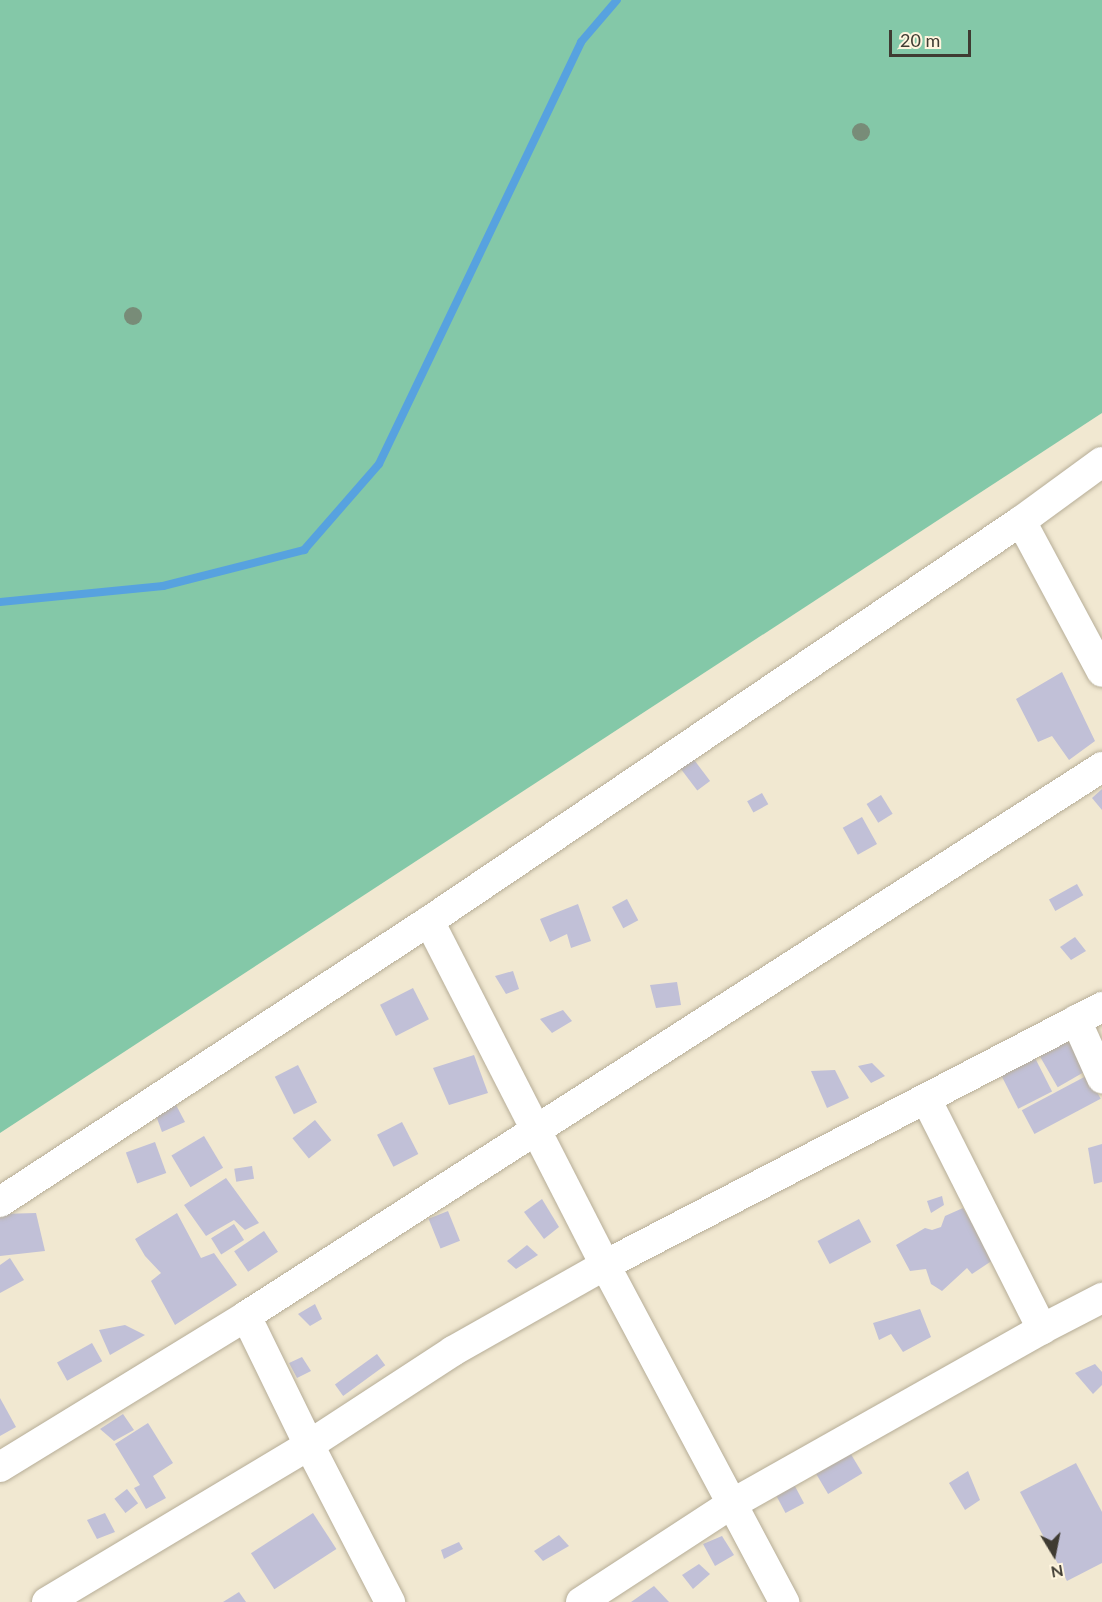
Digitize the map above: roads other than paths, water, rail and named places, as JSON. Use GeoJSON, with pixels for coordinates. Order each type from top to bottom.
{"type":"FeatureCollection","features":[{"type":"Feature","properties":{"kind":"street"},"geometry":{"type":"LineString","coordinates":[[0,1202],[429,921],[1021,521],[1102,462]]}},
{"type":"Feature","properties":{"kind":"street"},"geometry":{"type":"LineString","coordinates":[[1021,521],[1102,672]]}},
{"type":"Feature","properties":{"kind":"street"},"geometry":{"type":"LineString","coordinates":[[0,1467],[246,1316],[1102,767]]}},
{"type":"Feature","properties":{"kind":"street"},"geometry":{"type":"LineString","coordinates":[[429,921],[730,1505],[784,1602]]}},
{"type":"Feature","properties":{"kind":"street"},"geometry":{"type":"LineString","coordinates":[[47,1602],[309,1445],[453,1351],[605,1265],[1089,1013],[1102,1078]]}},
{"type":"Feature","properties":{"kind":"street"},"geometry":{"type":"LineString","coordinates":[[926,1099],[1042,1329]]}},
{"type":"Feature","properties":{"kind":"street"},"geometry":{"type":"LineString","coordinates":[[581,1602],[730,1505],[1042,1329],[1102,1298]]}},
{"type":"Feature","properties":{"kind":"street"},"geometry":{"type":"LineString","coordinates":[[246,1316],[390,1602]]}},
{"type":"Feature","properties":{"kind":"waterway"},"geometry":{"type":"LineString","coordinates":[[0,602],[163,586],[304,550],[379,464],[581,42],[617,0]]}}]}
